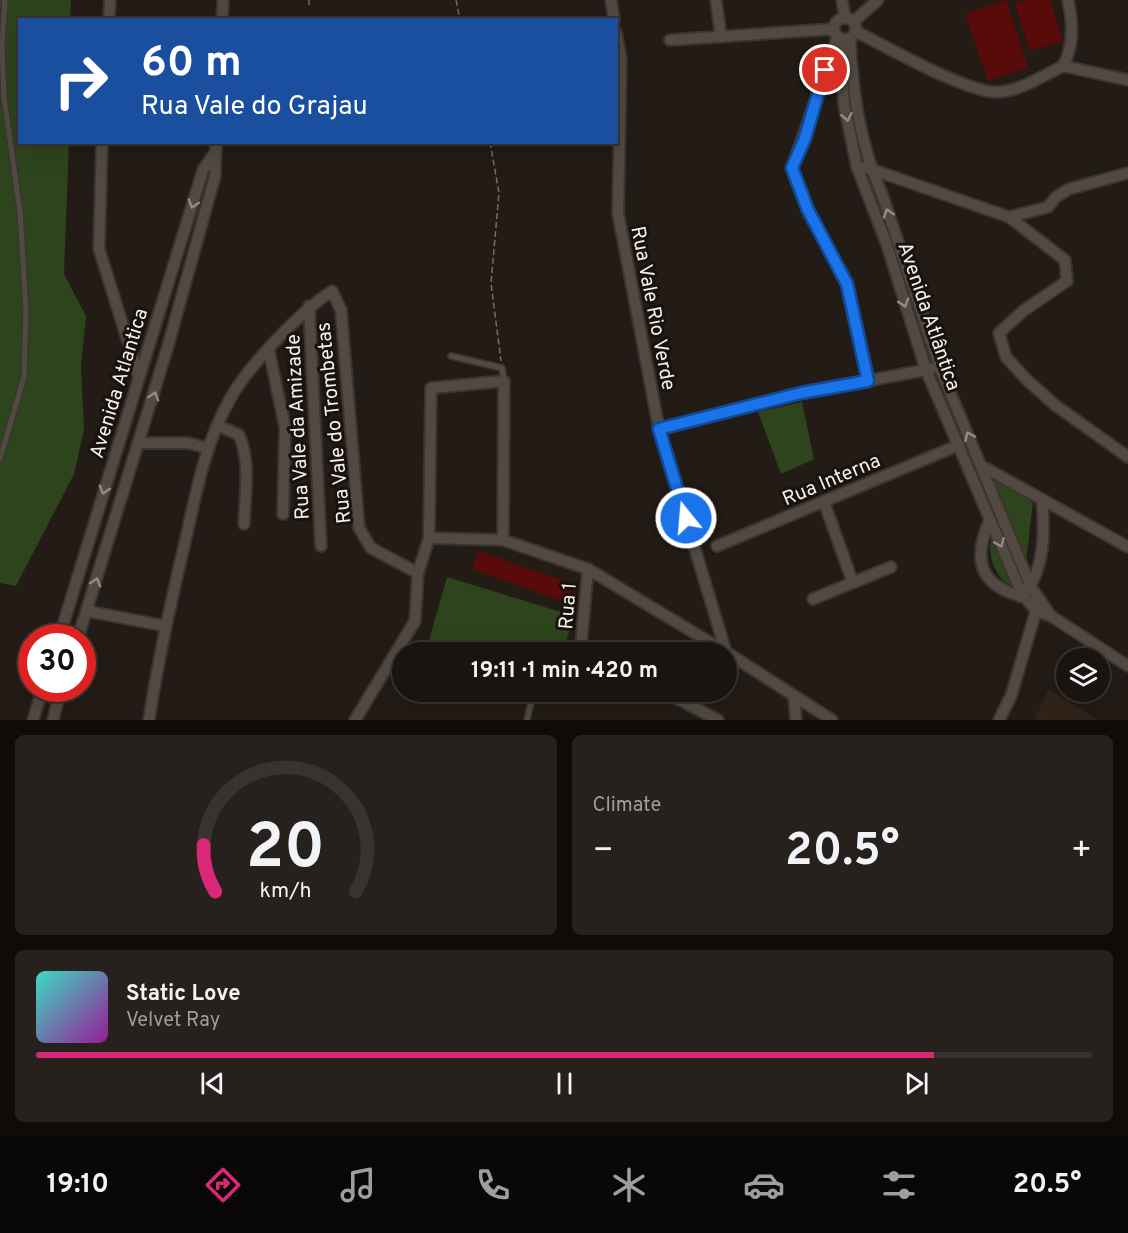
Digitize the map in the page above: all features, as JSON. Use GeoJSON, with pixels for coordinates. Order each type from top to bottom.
{"type":"FeatureCollection","features":[{"type":"Feature","properties":{"kind":"street"},"geometry":{"type":"LineString","coordinates":[[108,18],[110,0]]}},
{"type":"Feature","properties":{"kind":"street"},"geometry":{"type":"LineString","coordinates":[[222,18],[223,0]]}},
{"type":"Feature","properties":{"kind":"street"},"geometry":{"type":"LineString","coordinates":[[611,0],[614,18]]}},
{"type":"Feature","properties":{"kind":"street"},"geometry":{"type":"LineString","coordinates":[[716,0],[721,37]]}},
{"type":"Feature","properties":{"kind":"street","name":"Avenida Atlântica"},"geometry":{"type":"LineString","coordinates":[[842,0],[856,105],[870,167],[882,194],[940,368],[982,465],[1039,608]]}},
{"type":"Feature","properties":{"kind":"street"},"geometry":{"type":"LineString","coordinates":[[868,381],[847,284],[808,210],[792,168],[845,30],[878,0]]}},
{"type":"Feature","properties":{"kind":"street"},"geometry":{"type":"LineString","coordinates":[[1063,66],[1071,45],[1072,17],[1068,0]]}},
{"type":"Feature","properties":{"kind":"street"},"geometry":{"type":"LineString","coordinates":[[670,40],[845,30],[937,72],[996,92],[1032,82],[1063,66],[1128,80]]}},
{"type":"Feature","properties":{"kind":"street","name":"Avenida Atlântica"},"geometry":{"type":"LineString","coordinates":[[845,30],[844,104],[857,167],[887,245],[926,370],[1023,597],[1128,666]]}},
{"type":"Feature","properties":{"kind":"street","name":"Rua Vale Rio Verde"},"geometry":{"type":"LineString","coordinates":[[618,43],[621,59],[618,213],[659,429],[723,642]]}},
{"type":"Feature","properties":{"kind":"street"},"geometry":{"type":"LineString","coordinates":[[102,144],[99,249],[139,377]]}},
{"type":"Feature","properties":{"kind":"street"},"geometry":{"type":"LineString","coordinates":[[83,624],[140,443],[215,176],[216,147]]}},
{"type":"Feature","properties":{"kind":"street","name":"Avenida Atlantica"},"geometry":{"type":"LineString","coordinates":[[63,624],[203,170],[216,147]]}},
{"type":"Feature","properties":{"kind":"street"},"geometry":{"type":"LineString","coordinates":[[857,167],[870,167],[1009,217],[1065,260],[1067,281],[1023,311],[999,333],[1006,357],[1055,405],[1128,457]]}},
{"type":"Feature","properties":{"kind":"street"},"geometry":{"type":"LineString","coordinates":[[1009,217],[1048,207],[1056,197],[1069,189],[1128,173]]}},
{"type":"Feature","properties":{"kind":"street","name":"Rua Vale do Trombetas"},"geometry":{"type":"LineString","coordinates":[[152,717],[165,626],[207,448],[230,399],[309,306],[332,291],[339,301],[359,528],[371,548],[418,573]]}},
{"type":"Feature","properties":{"kind":"street","name":"Rua Vale da Amizade"},"geometry":{"type":"LineString","coordinates":[[309,306],[321,546]]}},
{"type":"Feature","properties":{"kind":"street"},"geometry":{"type":"LineString","coordinates":[[269,351],[285,427],[283,514]]}},
{"type":"Feature","properties":{"kind":"street"},"geometry":{"type":"LineString","coordinates":[[659,429],[801,393],[940,368]]}},
{"type":"Feature","properties":{"kind":"street"},"geometry":{"type":"LineString","coordinates":[[405,642],[415,621],[418,573],[429,538],[431,388],[504,381],[503,540]]}},
{"type":"Feature","properties":{"kind":"street"},"geometry":{"type":"LineString","coordinates":[[219,426],[239,435],[243,444],[245,457],[244,524]]}},
{"type":"Feature","properties":{"kind":"street"},"geometry":{"type":"LineString","coordinates":[[140,443],[188,443],[207,448]]}},
{"type":"Feature","properties":{"kind":"street","name":"Rua Interna"},"geometry":{"type":"LineString","coordinates":[[717,546],[959,445]]}},
{"type":"Feature","properties":{"kind":"street"},"geometry":{"type":"LineString","coordinates":[[968,465],[982,465],[1128,547]]}},
{"type":"Feature","properties":{"kind":"street"},"geometry":{"type":"LineString","coordinates":[[990,519],[980,541],[982,567],[993,584],[1005,592],[1023,597],[1031,587],[1045,533],[1042,499]]}},
{"type":"Feature","properties":{"kind":"street"},"geometry":{"type":"LineString","coordinates":[[824,502],[853,583]]}},
{"type":"Feature","properties":{"kind":"street"},"geometry":{"type":"LineString","coordinates":[[429,538],[503,540],[588,569],[709,642]]}},
{"type":"Feature","properties":{"kind":"street"},"geometry":{"type":"LineString","coordinates":[[813,599],[891,567]]}},
{"type":"Feature","properties":{"kind":"street","name":"Rua 1"},"geometry":{"type":"LineString","coordinates":[[580,642],[588,569]]}},
{"type":"Feature","properties":{"kind":"street"},"geometry":{"type":"LineString","coordinates":[[999,720],[1011,696],[1039,608]]}},
{"type":"Feature","properties":{"kind":"street"},"geometry":{"type":"LineString","coordinates":[[87,611],[165,626]]}},
{"type":"Feature","properties":{"kind":"street"},"geometry":{"type":"LineString","coordinates":[[737,659],[832,720]]}},
{"type":"Feature","properties":{"kind":"street"},"geometry":{"type":"LineString","coordinates":[[355,720],[383,670],[392,660]]}},
{"type":"Feature","properties":{"kind":"street"},"geometry":{"type":"LineString","coordinates":[[794,697],[796,720]]}},
{"type":"Feature","properties":{"kind":"street"},"geometry":{"type":"LineString","coordinates":[[33,720],[39,702]]}},
{"type":"Feature","properties":{"kind":"street"},"geometry":{"type":"LineString","coordinates":[[53,720],[58,702]]}},
{"type":"Feature","properties":{"kind":"street"},"geometry":{"type":"LineString","coordinates":[[684,702],[718,720]]}},
{"type":"Feature","properties":{"kind":"lane"},"geometry":{"type":"LineString","coordinates":[[0,459],[24,376],[26,310],[17,189],[4,97],[2,45],[5,0]]}},
{"type":"Feature","properties":{"kind":"lane"},"geometry":{"type":"LineString","coordinates":[[451,356],[502,368],[504,381]]}},
{"type":"Feature","properties":{"kind":"lane"},"geometry":{"type":"LineString","coordinates":[[527,720],[532,702]]}},
{"type":"Feature","properties":{"kind":"path"},"geometry":{"type":"LineString","coordinates":[[309,0],[309,5]]}},
{"type":"Feature","properties":{"kind":"path"},"geometry":{"type":"LineString","coordinates":[[456,0],[460,18]]}},
{"type":"Feature","properties":{"kind":"path"},"geometry":{"type":"LineString","coordinates":[[490,144],[499,193],[491,283],[502,368]]}},
{"type":"Feature","properties":{"kind":"shaded area"},"geometry":{"type":"Polygon","coordinates":[[[1048,689],[1056,694],[1056,702],[1069,702],[1097,720],[1035,720],[1048,689]]]}},
{"type":"Feature","properties":{"kind":"green space"},"geometry":{"type":"Polygon","coordinates":[[[0,0],[71,0],[70,18],[18,18],[18,144],[69,144],[64,274],[86,316],[81,365],[84,430],[74,474],[16,586],[0,583],[0,0]]]}},
{"type":"Feature","properties":{"kind":"green space"},"geometry":{"type":"Polygon","coordinates":[[[802,402],[814,459],[781,474],[758,412],[802,402]]]}},
{"type":"Feature","properties":{"kind":"green space"},"geometry":{"type":"Polygon","coordinates":[[[985,472],[1033,502],[1023,588],[1006,583],[1000,577],[992,561],[991,542],[994,531],[1003,517],[985,472]]]}},
{"type":"Feature","properties":{"kind":"green space"},"geometry":{"type":"Polygon","coordinates":[[[447,577],[574,616],[566,642],[436,642],[429,640],[447,577]]]}},
{"type":"Feature","properties":{"kind":"building"},"geometry":{"type":"Polygon","coordinates":[[[1006,0],[1028,67],[988,81],[965,14],[1006,0]]]}},
{"type":"Feature","properties":{"kind":"building"},"geometry":{"type":"Polygon","coordinates":[[[1026,0],[1050,0],[1063,41],[1030,51],[1015,4],[1026,0]]]}},
{"type":"Feature","properties":{"kind":"building"},"geometry":{"type":"Polygon","coordinates":[[[479,551],[573,584],[567,603],[472,569],[479,551]]]}},
{"type":"Feature","properties":{"kind":"route"},"geometry":{"type":"LineString","coordinates":[[686,518],[659,429],[756,403],[868,381],[847,284],[808,210],[792,168],[805,138],[825,70]]}}]}
